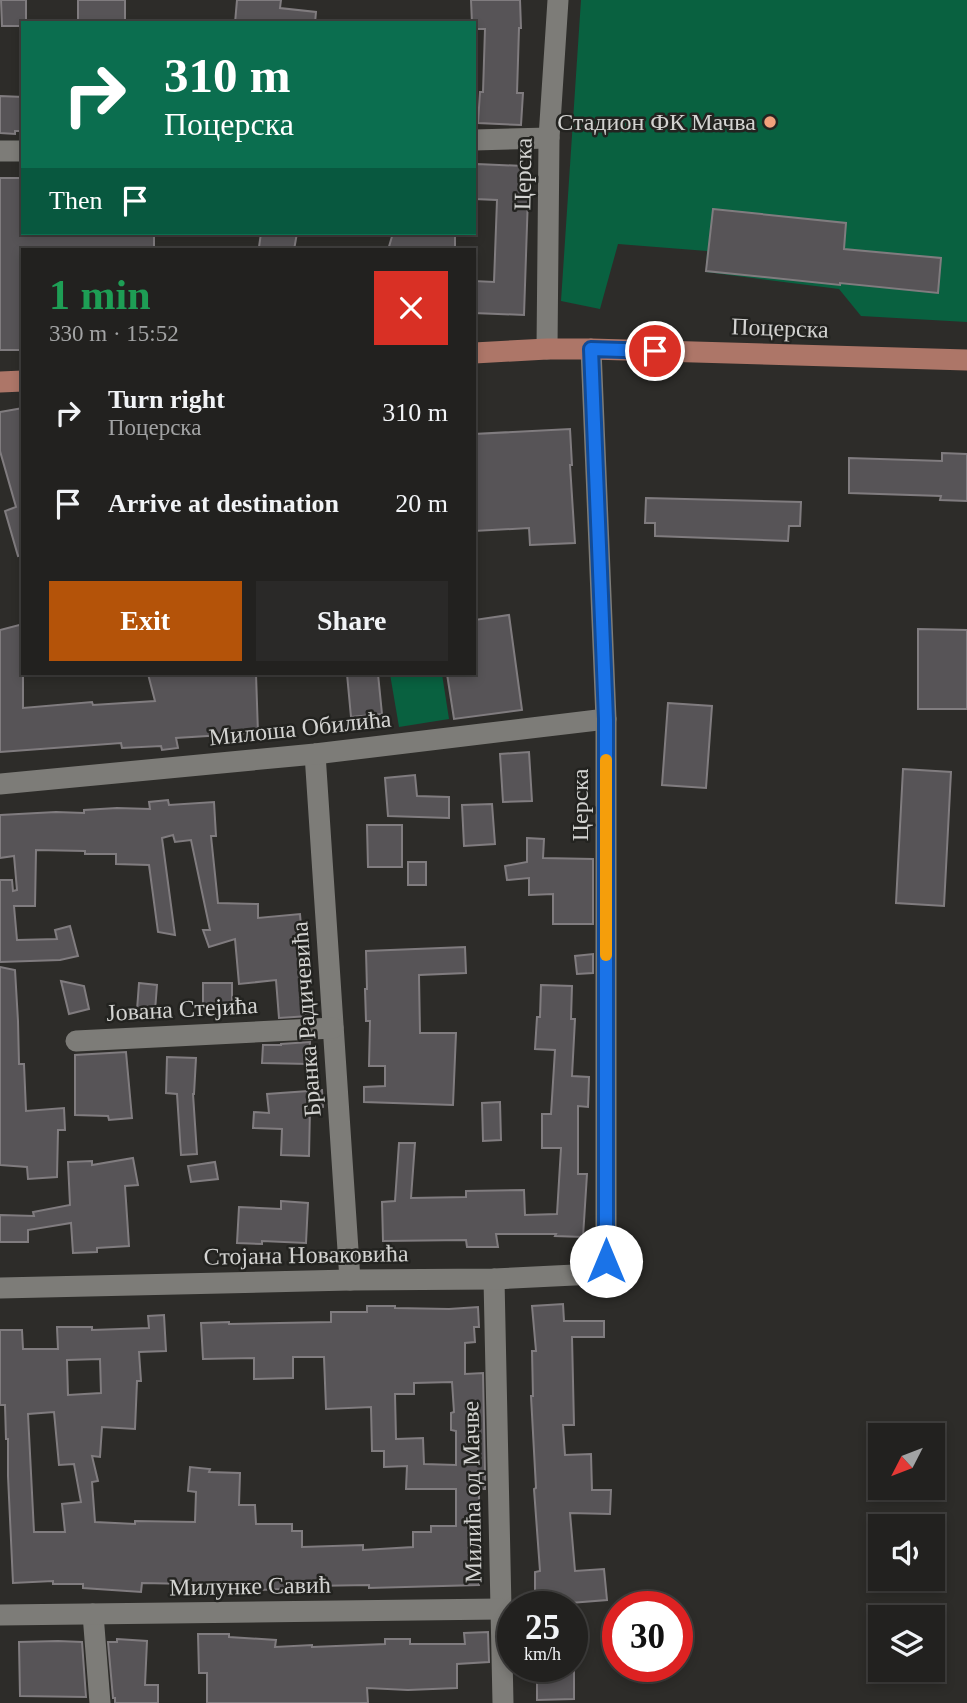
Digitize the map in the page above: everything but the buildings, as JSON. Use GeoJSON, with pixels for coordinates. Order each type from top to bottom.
{"type":"FeatureCollection","features":[{"type":"Feature","properties":{"kind":"main road","name":"Поцерска"},"geometry":{"type":"LineString","coordinates":[[476,354],[591,349],[967,360]]}},
{"type":"Feature","properties":{"kind":"main road"},"geometry":{"type":"LineString","coordinates":[[0,383],[21,381]]}},
{"type":"Feature","properties":{"kind":"street","name":"Церска"},"geometry":{"type":"LineString","coordinates":[[547,349],[550,138],[558,0]]}},
{"type":"Feature","properties":{"kind":"street"},"geometry":{"type":"LineString","coordinates":[[476,140],[550,138]]}},
{"type":"Feature","properties":{"kind":"street"},"geometry":{"type":"LineString","coordinates":[[0,151],[21,151]]}},
{"type":"Feature","properties":{"kind":"street","name":"Церска"},"geometry":{"type":"LineString","coordinates":[[591,349],[606,719],[606,1261]]}},
{"type":"Feature","properties":{"kind":"street","name":"Милоша Обилића"},"geometry":{"type":"LineString","coordinates":[[0,784],[315,754],[606,719]]}},
{"type":"Feature","properties":{"kind":"street","name":"Бранка Радичевића"},"geometry":{"type":"LineString","coordinates":[[315,754],[349,1280]]}},
{"type":"Feature","properties":{"kind":"street","name":"Јована Стејића"},"geometry":{"type":"LineString","coordinates":[[76,1041],[333,1028]]}},
{"type":"Feature","properties":{"kind":"street","name":"Стојана Новаковића"},"geometry":{"type":"LineString","coordinates":[[0,1288],[494,1279],[595,1274],[606,1261]]}},
{"type":"Feature","properties":{"kind":"street","name":"Милића од Мачве"},"geometry":{"type":"LineString","coordinates":[[494,1279],[500,1591]]}},
{"type":"Feature","properties":{"kind":"street","name":"Милунке Савић"},"geometry":{"type":"LineString","coordinates":[[0,1615],[497,1609]]}},
{"type":"Feature","properties":{"kind":"street"},"geometry":{"type":"LineString","coordinates":[[93,1614],[100,1703]]}},
{"type":"Feature","properties":{"kind":"street","name":"Милића од Мачве"},"geometry":{"type":"LineString","coordinates":[[502,1682],[503,1703]]}},
{"type":"Feature","properties":{"kind":"green space","name":"Стадион ФК Мачва"},"geometry":{"type":"Polygon","coordinates":[[[581,0],[967,0],[967,322],[861,316],[839,289],[706,272],[707,251],[618,244],[600,309],[561,301],[581,0]]]}},
{"type":"Feature","properties":{"kind":"green space"},"geometry":{"type":"Polygon","coordinates":[[[390,675],[442,675],[449,719],[399,727],[390,675]]]}},
{"type":"Feature","properties":{"kind":"slow traffic"},"geometry":{"type":"LineString","coordinates":[[606,760],[606,955]]}},
{"type":"Feature","properties":{"kind":"place","name":"Стадион ФК Мачва"},"geometry":{"type":"Point","coordinates":[770,122]}},
{"type":"Feature","properties":{"kind":"route"},"geometry":{"type":"LineString","coordinates":[[606,1261],[606,719],[591,349],[655,351]]}}]}
